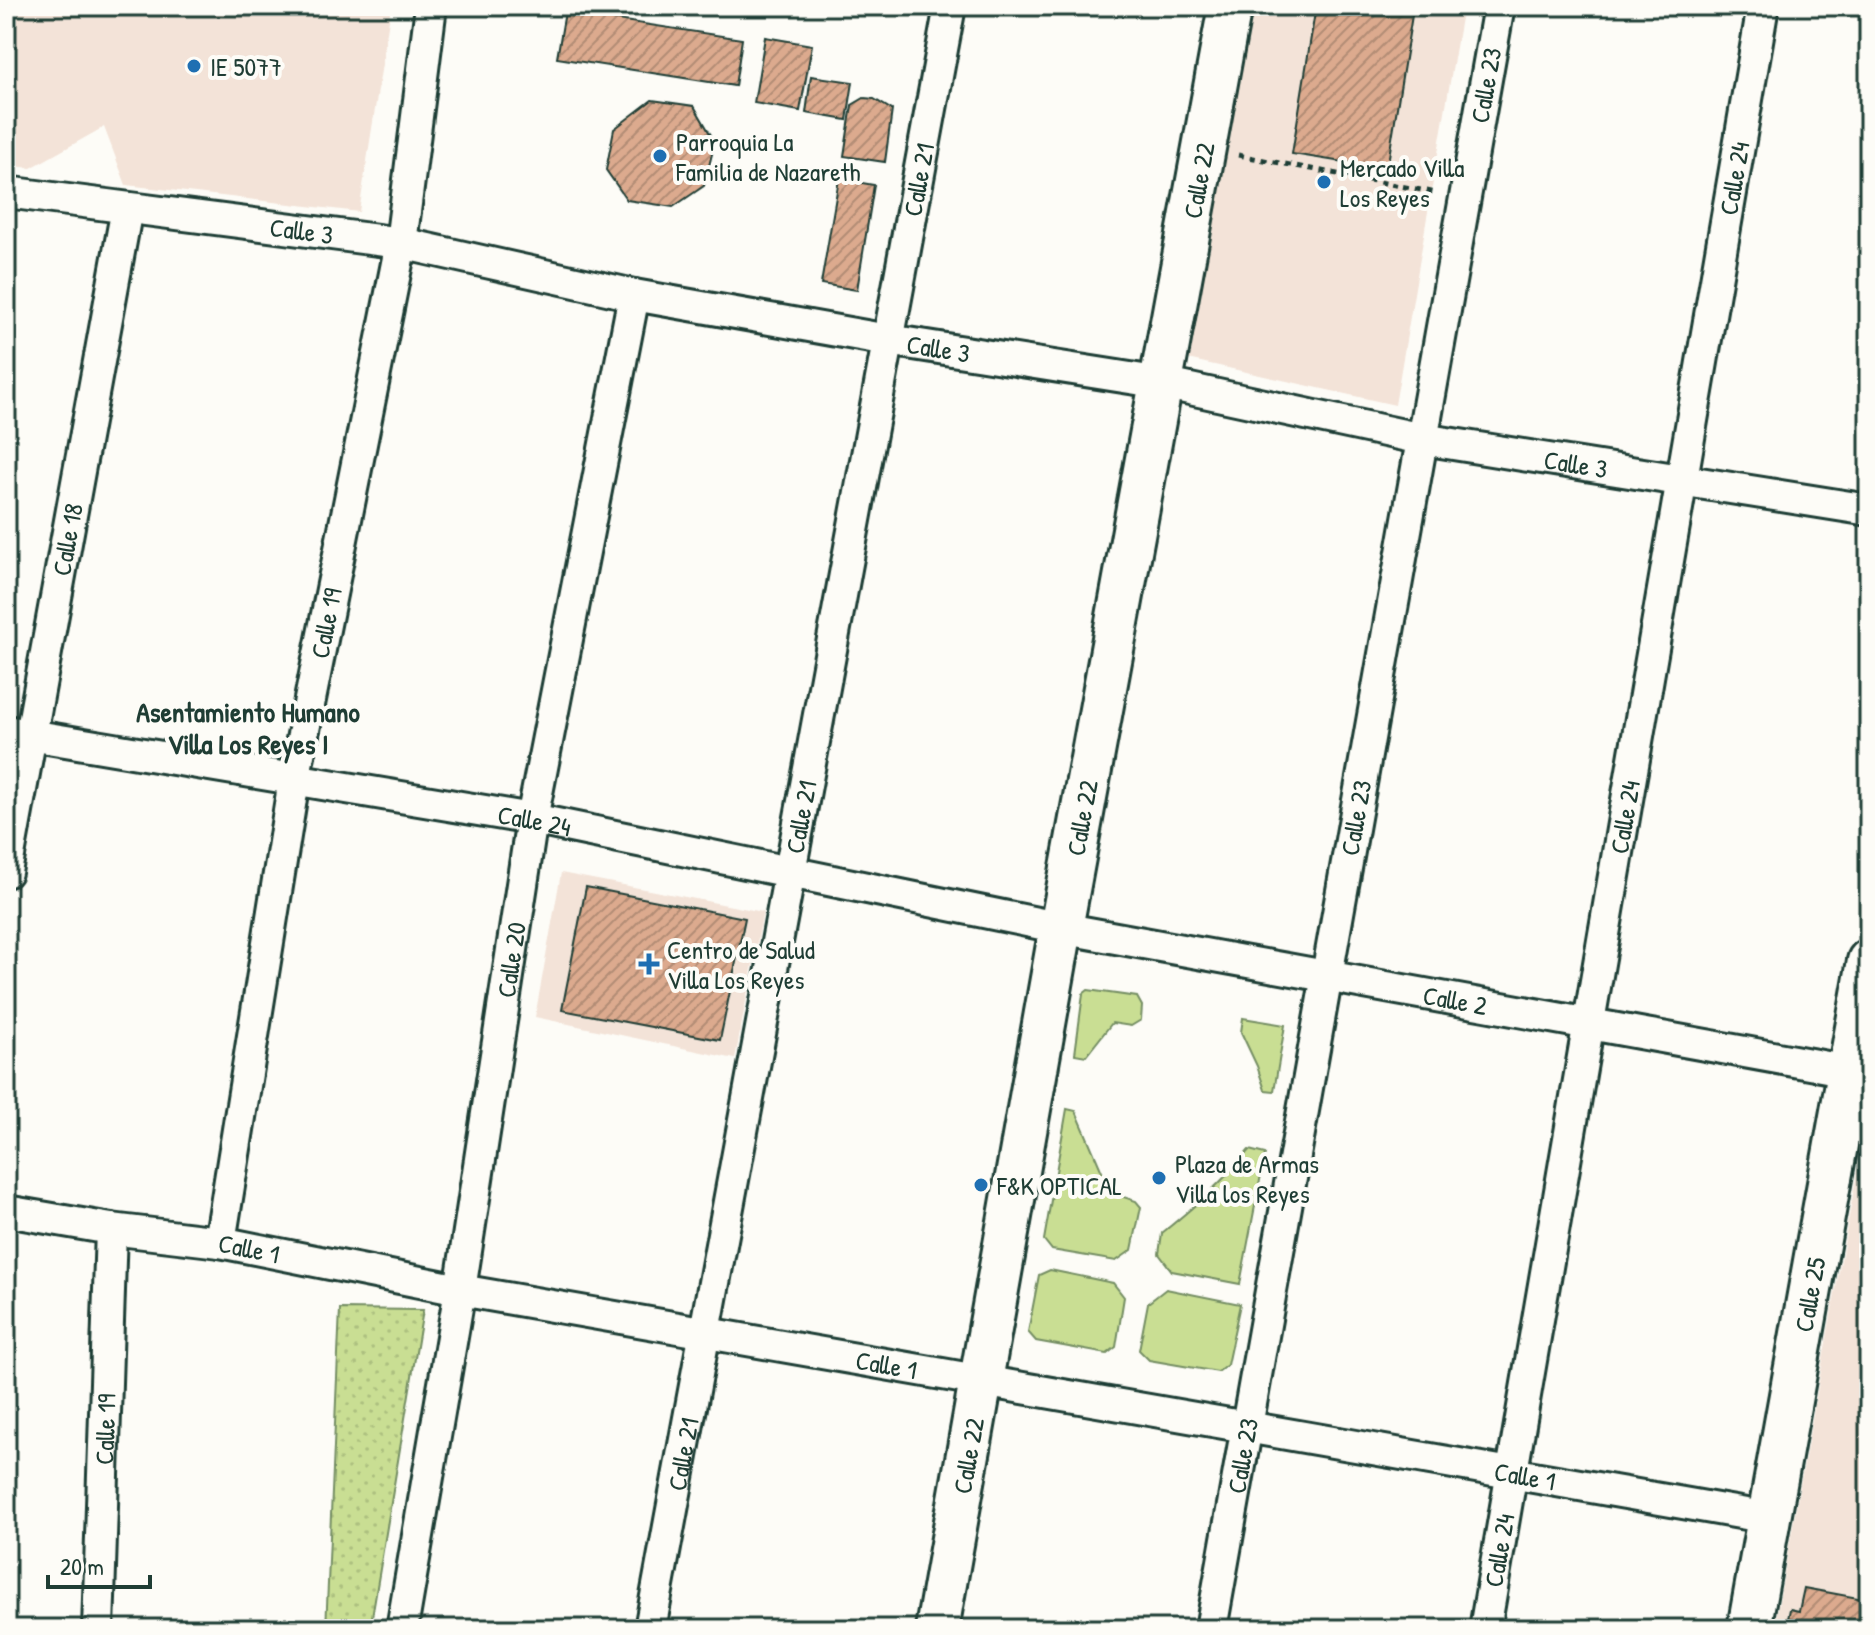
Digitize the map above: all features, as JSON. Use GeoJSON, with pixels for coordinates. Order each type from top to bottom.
{"type":"FeatureCollection","features":[{"type":"Feature","properties":{"kind":"street","name":"Calle 19"},"geometry":{"type":"LineString","coordinates":[[220,1242],[294,780],[401,243],[431,6]]}},
{"type":"Feature","properties":{"kind":"street","name":"Calle 21"},"geometry":{"type":"LineString","coordinates":[[650,1629],[950,6]]}},
{"type":"Feature","properties":{"kind":"street","name":"Calle 22"},"geometry":{"type":"LineString","coordinates":[[937,1629],[1061,928],[1230,6]]}},
{"type":"Feature","properties":{"kind":"street","name":"Calle 23"},"geometry":{"type":"LineString","coordinates":[[1211,1629],[1499,6]]}},
{"type":"Feature","properties":{"kind":"street","name":"Calle 24"},"geometry":{"type":"LineString","coordinates":[[1485,1629],[1763,6]]}},
{"type":"Feature","properties":{"kind":"street","name":"Calle 3"},"geometry":{"type":"LineString","coordinates":[[6,192],[401,243],[634,295],[888,340],[1162,383],[1422,439],[1869,510]]}},
{"type":"Feature","properties":{"kind":"street","name":"Calle 18"},"geometry":{"type":"LineString","coordinates":[[6,872],[19,733],[127,208]]}},
{"type":"Feature","properties":{"kind":"street","name":"Calle 20"},"geometry":{"type":"LineString","coordinates":[[402,1629],[460,1290],[532,819],[634,295]]}},
{"type":"Feature","properties":{"kind":"street","name":"Calle 24"},"geometry":{"type":"LineString","coordinates":[[19,733],[532,819],[1061,928]]}},
{"type":"Feature","properties":{"kind":"street","name":"Calle 2"},"geometry":{"type":"LineString","coordinates":[[1061,928],[1849,1071]]}},
{"type":"Feature","properties":{"kind":"street","name":"Calle 25"},"geometry":{"type":"LineString","coordinates":[[1749,1629],[1869,961]]}},
{"type":"Feature","properties":{"kind":"street","name":"Calle 1"},"geometry":{"type":"LineString","coordinates":[[6,1211],[111,1229],[220,1242],[460,1290],[1769,1518]]}},
{"type":"Feature","properties":{"kind":"street","name":"Calle 19"},"geometry":{"type":"LineString","coordinates":[[98,1629],[111,1229]]}},
{"type":"Feature","properties":{"kind":"path"},"geometry":{"type":"LineString","coordinates":[[1283,164],[1465,198]]}},
{"type":"Feature","properties":{"kind":"shaded area","name":"IE 5077"},"geometry":{"type":"Polygon","coordinates":[[[6,6],[391,6],[359,212],[126,185],[104,127],[31,168],[6,165],[6,6]]]}},
{"type":"Feature","properties":{"kind":"shaded area","name":"Mercado Villa Los Reyes"},"geometry":{"type":"Polygon","coordinates":[[[1248,6],[1463,6],[1395,405],[1183,358],[1248,6]]]}},
{"type":"Feature","properties":{"kind":"shaded area","name":"Centro de Salud Villa Los Reyes"},"geometry":{"type":"Polygon","coordinates":[[[561,873],[763,912],[735,1059],[535,1017],[561,873]]]}},
{"type":"Feature","properties":{"kind":"shaded area"},"geometry":{"type":"Polygon","coordinates":[[[1869,1106],[1869,1629],[1774,1629],[1869,1106]]]}},
{"type":"Feature","properties":{"kind":"green space"},"geometry":{"type":"Polygon","coordinates":[[[1088,990],[1137,997],[1142,1006],[1141,1020],[1131,1026],[1112,1023],[1086,1056],[1075,1054],[1083,994],[1088,990]]]}},
{"type":"Feature","properties":{"kind":"green space"},"geometry":{"type":"Polygon","coordinates":[[[1243,1018],[1285,1025],[1274,1091],[1265,1090],[1241,1032],[1243,1018]]]}},
{"type":"Feature","properties":{"kind":"green space"},"geometry":{"type":"Polygon","coordinates":[[[1067,1109],[1076,1111],[1111,1193],[1136,1201],[1141,1207],[1132,1250],[1116,1261],[1052,1250],[1044,1240],[1067,1109]]]}},
{"type":"Feature","properties":{"kind":"green space"},"geometry":{"type":"Polygon","coordinates":[[[1249,1150],[1265,1154],[1240,1284],[1172,1271],[1159,1254],[1162,1233],[1208,1194],[1249,1150]]]}},
{"type":"Feature","properties":{"kind":"green space"},"geometry":{"type":"Polygon","coordinates":[[[1050,1270],[1113,1283],[1124,1297],[1116,1347],[1107,1354],[1036,1341],[1028,1332],[1039,1275],[1050,1270]]]}},
{"type":"Feature","properties":{"kind":"green space"},"geometry":{"type":"Polygon","coordinates":[[[1166,1289],[1240,1304],[1227,1365],[1218,1372],[1149,1360],[1139,1350],[1148,1303],[1166,1289]]]}},
{"type":"Feature","properties":{"kind":"green space"},"geometry":{"type":"Polygon","coordinates":[[[340,1309],[423,1310],[370,1629],[326,1629],[340,1309]]]}},
{"type":"Feature","properties":{"kind":"building"},"geometry":{"type":"Polygon","coordinates":[[[1316,6],[1413,9],[1387,169],[1292,154],[1316,6]]]}},
{"type":"Feature","properties":{"kind":"building"},"geometry":{"type":"Polygon","coordinates":[[[565,12],[742,39],[735,86],[557,58],[565,12]]]}},
{"type":"Feature","properties":{"kind":"building"},"geometry":{"type":"Polygon","coordinates":[[[765,37],[812,45],[800,111],[754,103],[765,37]]]}},
{"type":"Feature","properties":{"kind":"building"},"geometry":{"type":"Polygon","coordinates":[[[811,76],[853,82],[847,120],[806,113],[811,76]]]}},
{"type":"Feature","properties":{"kind":"building"},"geometry":{"type":"Polygon","coordinates":[[[864,98],[874,99],[892,110],[885,162],[844,156],[852,105],[864,98]]]}},
{"type":"Feature","properties":{"kind":"building","name":"Parroquia La Familia de Nazareth"},"geometry":{"type":"Polygon","coordinates":[[[652,100],[694,106],[715,142],[704,186],[673,207],[627,200],[606,170],[614,129],[652,100]]]}},
{"type":"Feature","properties":{"kind":"building"},"geometry":{"type":"Polygon","coordinates":[[[839,179],[874,185],[857,290],[821,284],[839,179]]]}},
{"type":"Feature","properties":{"kind":"building","name":"Centro de Salud Villa Los Reyes"},"geometry":{"type":"Polygon","coordinates":[[[586,887],[745,918],[720,1040],[562,1010],[586,887]]]}},
{"type":"Feature","properties":{"kind":"building"},"geometry":{"type":"Polygon","coordinates":[[[1804,1588],[1869,1600],[1869,1629],[1786,1629],[1790,1609],[1799,1611],[1804,1588]]]}},
{"type":"Feature","properties":{"kind":"place","name":"IE 5077"},"geometry":{"type":"Point","coordinates":[194,66]}},
{"type":"Feature","properties":{"kind":"place","name":"Parroquia La Familia de Nazareth"},"geometry":{"type":"Point","coordinates":[660,156]}},
{"type":"Feature","properties":{"kind":"place","name":"Mercado Villa Los Reyes"},"geometry":{"type":"Point","coordinates":[1324,182]}},
{"type":"Feature","properties":{"kind":"place","name":"Centro de Salud Villa Los Reyes"},"geometry":{"type":"Point","coordinates":[649,964]}},
{"type":"Feature","properties":{"kind":"place","name":"Plaza de Armas Villa los Reyes"},"geometry":{"type":"Point","coordinates":[1159,1178]}},
{"type":"Feature","properties":{"kind":"place","name":"F&K OPTICAL"},"geometry":{"type":"Point","coordinates":[981,1185]}},
{"type":"Feature","properties":{"kind":"district","name":"Asentamiento Humano Villa Los Reyes I"},"geometry":{"type":"Point","coordinates":[248,728]}}]}
